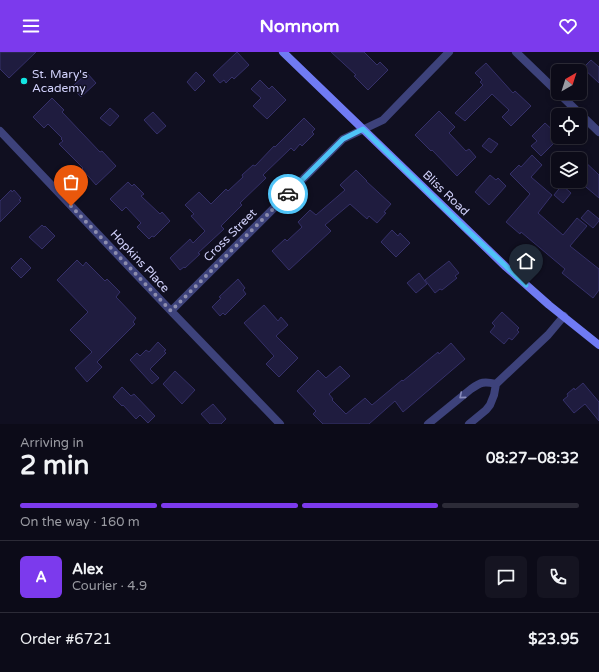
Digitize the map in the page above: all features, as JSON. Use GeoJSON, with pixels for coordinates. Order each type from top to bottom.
{"type":"FeatureCollection","features":[{"type":"Feature","properties":{"kind":"main road","name":"Bliss Road"},"geometry":{"type":"LineString","coordinates":[[283,52],[506,267],[599,345]]}},
{"type":"Feature","properties":{"kind":"street","name":"Cross Street"},"geometry":{"type":"LineString","coordinates":[[171,311],[343,139],[383,120],[449,52]]}},
{"type":"Feature","properties":{"kind":"street"},"geometry":{"type":"LineString","coordinates":[[516,52],[599,132]]}},
{"type":"Feature","properties":{"kind":"street","name":"Hopkins Place"},"geometry":{"type":"LineString","coordinates":[[0,131],[280,424]]}},
{"type":"Feature","properties":{"kind":"street"},"geometry":{"type":"LineString","coordinates":[[469,424],[490,405],[496,384],[548,335],[564,316]]}},
{"type":"Feature","properties":{"kind":"street"},"geometry":{"type":"LineString","coordinates":[[428,424],[477,385],[484,382],[496,384]]}},
{"type":"Feature","properties":{"kind":"building"},"geometry":{"type":"Polygon","coordinates":[[[0,52],[36,52],[9,78],[0,69],[0,52]]]}},
{"type":"Feature","properties":{"kind":"building"},"geometry":{"type":"Polygon","coordinates":[[[237,52],[249,65],[234,79],[232,77],[226,83],[224,80],[220,83],[213,75],[237,52]]]}},
{"type":"Feature","properties":{"kind":"building"},"geometry":{"type":"Polygon","coordinates":[[[331,52],[364,52],[377,65],[380,62],[388,70],[368,90],[354,76],[356,75],[331,52]]]}},
{"type":"Feature","properties":{"kind":"building"},"geometry":{"type":"Polygon","coordinates":[[[591,60],[599,67],[599,83],[587,72],[587,64],[591,60]]]}},
{"type":"Feature","properties":{"kind":"building"},"geometry":{"type":"Polygon","coordinates":[[[486,63],[513,93],[515,91],[531,106],[511,126],[502,117],[509,110],[492,94],[465,121],[455,113],[483,85],[480,82],[482,80],[475,73],[486,63]]]}},
{"type":"Feature","properties":{"kind":"building"},"geometry":{"type":"Polygon","coordinates":[[[196,72],[205,81],[195,91],[187,82],[196,72]]]}},
{"type":"Feature","properties":{"kind":"building"},"geometry":{"type":"Polygon","coordinates":[[[87,73],[96,83],[81,97],[72,87],[87,73]]]}},
{"type":"Feature","properties":{"kind":"building"},"geometry":{"type":"Polygon","coordinates":[[[260,80],[269,89],[272,86],[286,100],[267,119],[253,106],[261,98],[251,89],[260,80]]]}},
{"type":"Feature","properties":{"kind":"building"},"geometry":{"type":"Polygon","coordinates":[[[52,98],[64,110],[62,112],[100,152],[102,151],[116,166],[96,185],[82,169],[83,168],[59,144],[63,141],[61,139],[62,138],[48,124],[44,128],[33,117],[52,98]]]}},
{"type":"Feature","properties":{"kind":"building"},"geometry":{"type":"Polygon","coordinates":[[[110,108],[119,116],[110,126],[100,118],[110,108]]]}},
{"type":"Feature","properties":{"kind":"building"},"geometry":{"type":"Polygon","coordinates":[[[439,111],[455,127],[449,133],[466,151],[469,149],[476,157],[457,176],[415,135],[439,111]]]}},
{"type":"Feature","properties":{"kind":"building"},"geometry":{"type":"Polygon","coordinates":[[[153,112],[166,126],[157,134],[144,120],[153,112]]]}},
{"type":"Feature","properties":{"kind":"building"},"geometry":{"type":"Polygon","coordinates":[[[304,118],[315,129],[312,132],[314,134],[302,146],[300,144],[294,151],[291,148],[263,175],[266,178],[240,203],[242,205],[221,226],[224,229],[198,253],[200,254],[185,268],[184,267],[180,270],[170,258],[190,239],[193,243],[205,231],[191,216],[194,214],[185,205],[199,192],[211,204],[226,189],[228,191],[243,177],[242,175],[253,165],[255,166],[304,118]]]}},
{"type":"Feature","properties":{"kind":"building"},"geometry":{"type":"Polygon","coordinates":[[[545,123],[551,129],[551,144],[553,144],[541,156],[531,146],[537,141],[532,136],[545,123]]]}},
{"type":"Feature","properties":{"kind":"building"},"geometry":{"type":"Polygon","coordinates":[[[489,138],[498,144],[491,153],[482,146],[489,138]]]}},
{"type":"Feature","properties":{"kind":"building"},"geometry":{"type":"Polygon","coordinates":[[[532,155],[542,165],[531,177],[552,195],[538,213],[563,235],[577,218],[587,226],[570,246],[599,269],[599,290],[593,298],[562,273],[565,269],[521,232],[520,234],[506,222],[530,194],[510,174],[519,165],[521,167],[532,155]]]}},
{"type":"Feature","properties":{"kind":"building"},"geometry":{"type":"Polygon","coordinates":[[[587,164],[599,175],[599,198],[587,188],[587,164]]]}},
{"type":"Feature","properties":{"kind":"building"},"geometry":{"type":"Polygon","coordinates":[[[356,170],[391,204],[384,212],[386,213],[377,223],[369,216],[367,219],[350,204],[325,225],[331,231],[289,270],[272,251],[285,239],[287,241],[302,227],[298,222],[310,210],[316,215],[345,190],[340,185],[356,170]]]}},
{"type":"Feature","properties":{"kind":"building"},"geometry":{"type":"Polygon","coordinates":[[[490,175],[496,180],[498,178],[506,186],[489,205],[475,192],[490,175]]]}},
{"type":"Feature","properties":{"kind":"building"},"geometry":{"type":"Polygon","coordinates":[[[128,182],[132,186],[134,184],[144,194],[141,196],[160,214],[162,212],[170,221],[154,237],[152,236],[149,239],[137,227],[141,223],[126,207],[122,211],[110,199],[128,182]]]}},
{"type":"Feature","properties":{"kind":"building"},"geometry":{"type":"Polygon","coordinates":[[[560,188],[565,188],[571,193],[563,203],[554,195],[560,188]]]}},
{"type":"Feature","properties":{"kind":"building"},"geometry":{"type":"Polygon","coordinates":[[[11,190],[12,192],[14,190],[21,198],[19,200],[21,201],[0,222],[0,201],[11,190]]]}},
{"type":"Feature","properties":{"kind":"building"},"geometry":{"type":"Polygon","coordinates":[[[588,210],[599,219],[593,228],[581,218],[588,210]]]}},
{"type":"Feature","properties":{"kind":"building"},"geometry":{"type":"Polygon","coordinates":[[[42,225],[55,236],[42,249],[29,237],[42,225]]]}},
{"type":"Feature","properties":{"kind":"building"},"geometry":{"type":"Polygon","coordinates":[[[392,230],[398,236],[400,233],[410,243],[396,257],[381,242],[392,230]]]}},
{"type":"Feature","properties":{"kind":"building"},"geometry":{"type":"Polygon","coordinates":[[[21,258],[31,268],[21,278],[11,268],[21,258]]]}},
{"type":"Feature","properties":{"kind":"building"},"geometry":{"type":"Polygon","coordinates":[[[77,260],[83,266],[86,262],[105,281],[107,279],[120,292],[116,297],[136,318],[133,322],[135,324],[97,362],[102,367],[87,382],[75,368],[92,352],[70,330],[88,312],[57,280],[77,260]]]}},
{"type":"Feature","properties":{"kind":"building"},"geometry":{"type":"Polygon","coordinates":[[[449,261],[459,273],[455,276],[457,278],[442,290],[440,289],[435,293],[425,280],[449,261]]]}},
{"type":"Feature","properties":{"kind":"building"},"geometry":{"type":"Polygon","coordinates":[[[419,273],[427,284],[416,293],[407,283],[419,273]]]}},
{"type":"Feature","properties":{"kind":"building"},"geometry":{"type":"Polygon","coordinates":[[[238,279],[245,288],[243,290],[246,294],[225,315],[223,313],[220,316],[212,307],[221,298],[219,297],[238,279]]]}},
{"type":"Feature","properties":{"kind":"building"},"geometry":{"type":"Polygon","coordinates":[[[264,305],[278,321],[281,317],[288,325],[276,336],[298,358],[279,377],[266,364],[274,356],[244,323],[264,305]]]}},
{"type":"Feature","properties":{"kind":"building"},"geometry":{"type":"Polygon","coordinates":[[[502,312],[519,328],[517,330],[519,332],[512,340],[509,338],[504,344],[490,332],[495,326],[492,323],[502,312]]]}},
{"type":"Feature","properties":{"kind":"building"},"geometry":{"type":"Polygon","coordinates":[[[158,342],[166,350],[164,351],[166,353],[150,369],[159,378],[152,384],[130,360],[137,353],[140,356],[146,350],[149,352],[158,342]]]}},
{"type":"Feature","properties":{"kind":"building"},"geometry":{"type":"Polygon","coordinates":[[[451,343],[465,359],[403,412],[395,401],[369,424],[323,424],[313,414],[316,411],[297,391],[318,370],[326,378],[340,366],[350,376],[329,394],[333,399],[332,400],[346,414],[365,398],[372,405],[438,352],[439,354],[451,343]]]}},
{"type":"Feature","properties":{"kind":"building"},"geometry":{"type":"Polygon","coordinates":[[[175,371],[195,390],[182,404],[163,384],[175,371]]]}},
{"type":"Feature","properties":{"kind":"building"},"geometry":{"type":"Polygon","coordinates":[[[583,383],[599,402],[599,421],[585,404],[574,413],[563,400],[574,388],[575,390],[583,383]]]}},
{"type":"Feature","properties":{"kind":"building"},"geometry":{"type":"Polygon","coordinates":[[[122,387],[131,396],[134,394],[155,416],[148,423],[140,415],[136,419],[113,397],[122,387]]]}},
{"type":"Feature","properties":{"kind":"building"},"geometry":{"type":"Polygon","coordinates":[[[213,404],[226,419],[221,424],[210,424],[201,414],[213,404]]]}},
{"type":"Feature","properties":{"kind":"way so far"},"geometry":{"type":"LineString","coordinates":[[71,206],[171,311],[288,194]]}},
{"type":"Feature","properties":{"kind":"place","name":"St. Mary's Academy"},"geometry":{"type":"Point","coordinates":[24,81]}},
{"type":"Feature","properties":{"kind":"route"},"geometry":{"type":"LineString","coordinates":[[288,194],[343,139],[363,129],[526,285]]}}]}
